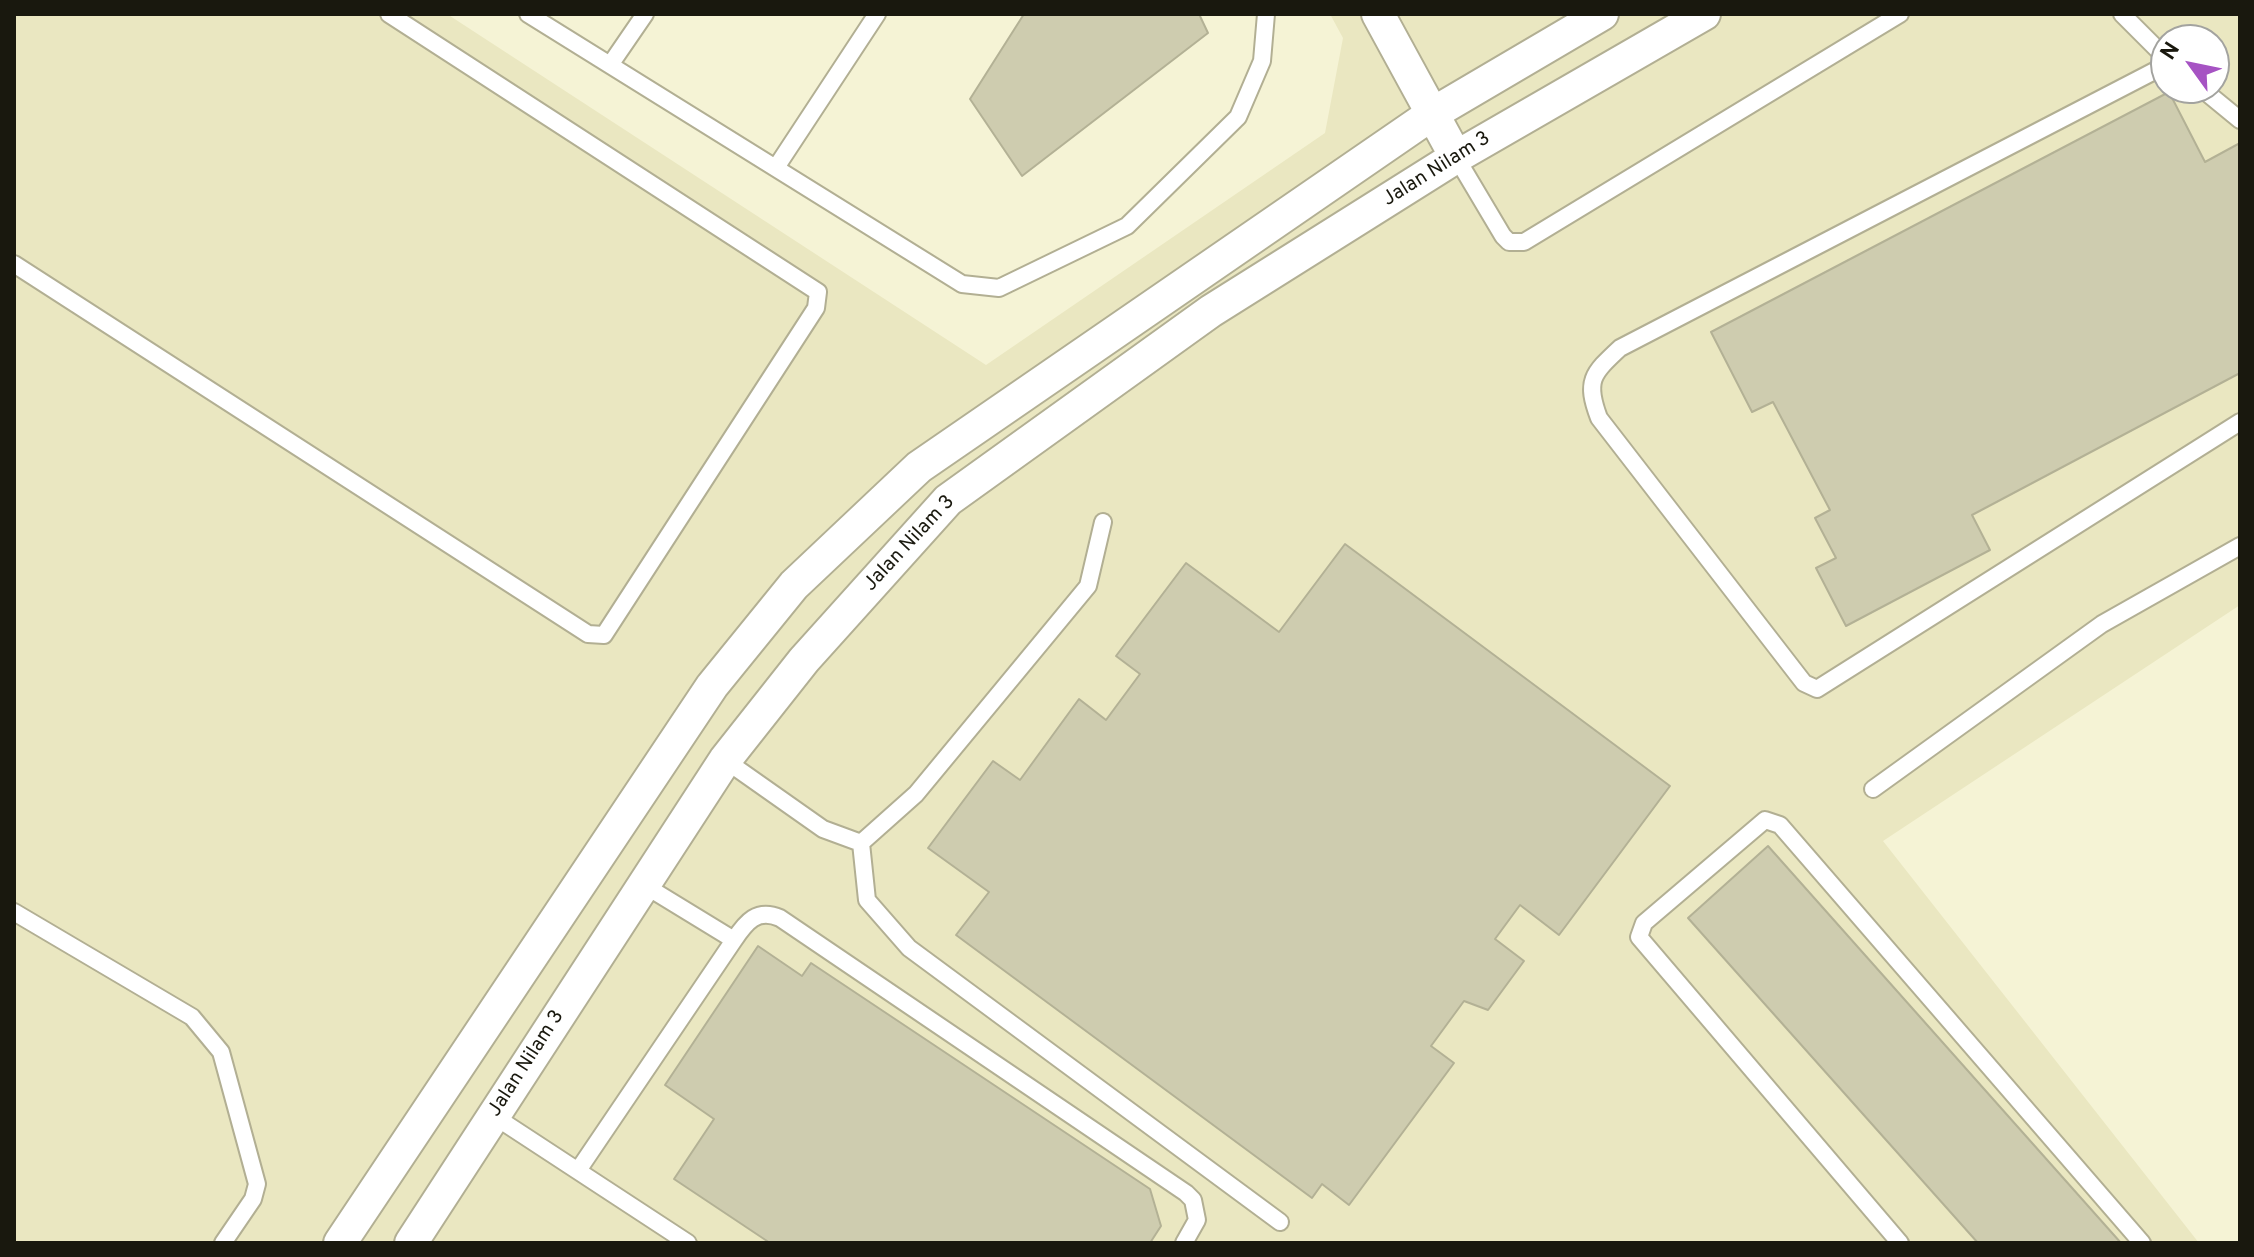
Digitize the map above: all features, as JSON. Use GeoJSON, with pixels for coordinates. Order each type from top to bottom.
{"type":"FeatureCollection","features":[{"type":"Feature","properties":{"kind":"street"},"geometry":{"type":"LineString","coordinates":[[1378,14],[1456,157]]}},
{"type":"Feature","properties":{"kind":"street"},"geometry":{"type":"LineString","coordinates":[[340,1243],[712,686],[794,585],[919,467],[1432,114],[1602,14]]}},
{"type":"Feature","properties":{"kind":"street","name":"Jalan Nilam 3"},"geometry":{"type":"LineString","coordinates":[[411,1243],[725,760],[804,660],[948,500],[1211,311],[1456,157],[1704,14]]}},
{"type":"Feature","properties":{"kind":"lane"},"geometry":{"type":"LineString","coordinates":[[14,264],[588,634],[604,635],[816,308],[818,292],[389,14]]}},
{"type":"Feature","properties":{"kind":"lane"},"geometry":{"type":"LineString","coordinates":[[528,14],[777,166],[962,284],[999,288],[1127,226],[1238,117],[1262,61],[1266,14]]}},
{"type":"Feature","properties":{"kind":"lane"},"geometry":{"type":"LineString","coordinates":[[610,65],[645,14]]}},
{"type":"Feature","properties":{"kind":"lane"},"geometry":{"type":"LineString","coordinates":[[777,166],[877,14]]}},
{"type":"Feature","properties":{"kind":"lane"},"geometry":{"type":"LineString","coordinates":[[1456,157],[1503,236],[1509,242],[1524,242],[1900,14]]}},
{"type":"Feature","properties":{"kind":"lane"},"geometry":{"type":"LineString","coordinates":[[2122,14],[2150,42]]}},
{"type":"Feature","properties":{"kind":"lane"},"geometry":{"type":"LineString","coordinates":[[2150,73],[1620,348],[1596,370],[1589,393],[1599,418],[1804,683],[1817,689],[2240,422]]}},
{"type":"Feature","properties":{"kind":"lane"},"geometry":{"type":"LineString","coordinates":[[2220,104],[2240,120]]}},
{"type":"Feature","properties":{"kind":"lane"},"geometry":{"type":"LineString","coordinates":[[861,843],[916,794],[1088,586],[1103,522]]}},
{"type":"Feature","properties":{"kind":"lane"},"geometry":{"type":"LineString","coordinates":[[1873,789],[2102,624],[2240,546]]}},
{"type":"Feature","properties":{"kind":"lane"},"geometry":{"type":"LineString","coordinates":[[725,760],[823,829],[861,843]]}},
{"type":"Feature","properties":{"kind":"lane"},"geometry":{"type":"LineString","coordinates":[[1900,1243],[1639,937],[1644,923],[1765,820],[1780,825],[2142,1243]]}},
{"type":"Feature","properties":{"kind":"lane"},"geometry":{"type":"LineString","coordinates":[[861,843],[867,900],[909,948],[1280,1222]]}},
{"type":"Feature","properties":{"kind":"lane"},"geometry":{"type":"LineString","coordinates":[[644,885],[734,940]]}},
{"type":"Feature","properties":{"kind":"lane"},"geometry":{"type":"LineString","coordinates":[[14,912],[192,1017],[221,1052],[257,1184],[253,1199],[223,1243]]}},
{"type":"Feature","properties":{"kind":"lane"},"geometry":{"type":"LineString","coordinates":[[579,1169],[734,940],[751,918],[761,914],[780,918],[1186,1193],[1193,1200],[1197,1220],[1184,1243]]}},
{"type":"Feature","properties":{"kind":"lane"},"geometry":{"type":"LineString","coordinates":[[494,1116],[688,1243]]}},
{"type":"Feature","properties":{"kind":"shaded area"},"geometry":{"type":"Polygon","coordinates":[[[14,14],[447,14],[986,365],[1325,133],[1343,38],[1330,14],[2240,14],[2240,605],[1883,841],[2199,1243],[14,1243],[14,14]]]}},
{"type":"Feature","properties":{"kind":"building"},"geometry":{"type":"Polygon","coordinates":[[[1024,14],[1199,14],[1208,33],[1022,176],[970,99],[1024,14]]]}},
{"type":"Feature","properties":{"kind":"building"},"geometry":{"type":"Polygon","coordinates":[[[2150,102],[2175,104],[2205,162],[2240,143],[2240,373],[1972,515],[1990,550],[1846,626],[1816,568],[1836,558],[1815,518],[1830,510],[1773,402],[1752,412],[1711,332],[2150,102]]]}},
{"type":"Feature","properties":{"kind":"building"},"geometry":{"type":"Polygon","coordinates":[[[1345,544],[1670,786],[1559,935],[1520,905],[1495,939],[1524,961],[1488,1010],[1464,1001],[1431,1046],[1454,1063],[1349,1205],[1322,1184],[1312,1198],[956,935],[989,892],[928,848],[993,761],[1020,780],[1079,699],[1106,720],[1140,674],[1116,656],[1186,563],[1279,632],[1345,544]]]}},
{"type":"Feature","properties":{"kind":"building"},"geometry":{"type":"Polygon","coordinates":[[[1768,846],[2121,1243],[1978,1243],[1688,918],[1768,846]]]}},
{"type":"Feature","properties":{"kind":"building"},"geometry":{"type":"Polygon","coordinates":[[[758,946],[802,976],[811,963],[1150,1189],[1161,1226],[1150,1243],[770,1243],[674,1179],[714,1119],[665,1085],[758,946]]]}}]}
